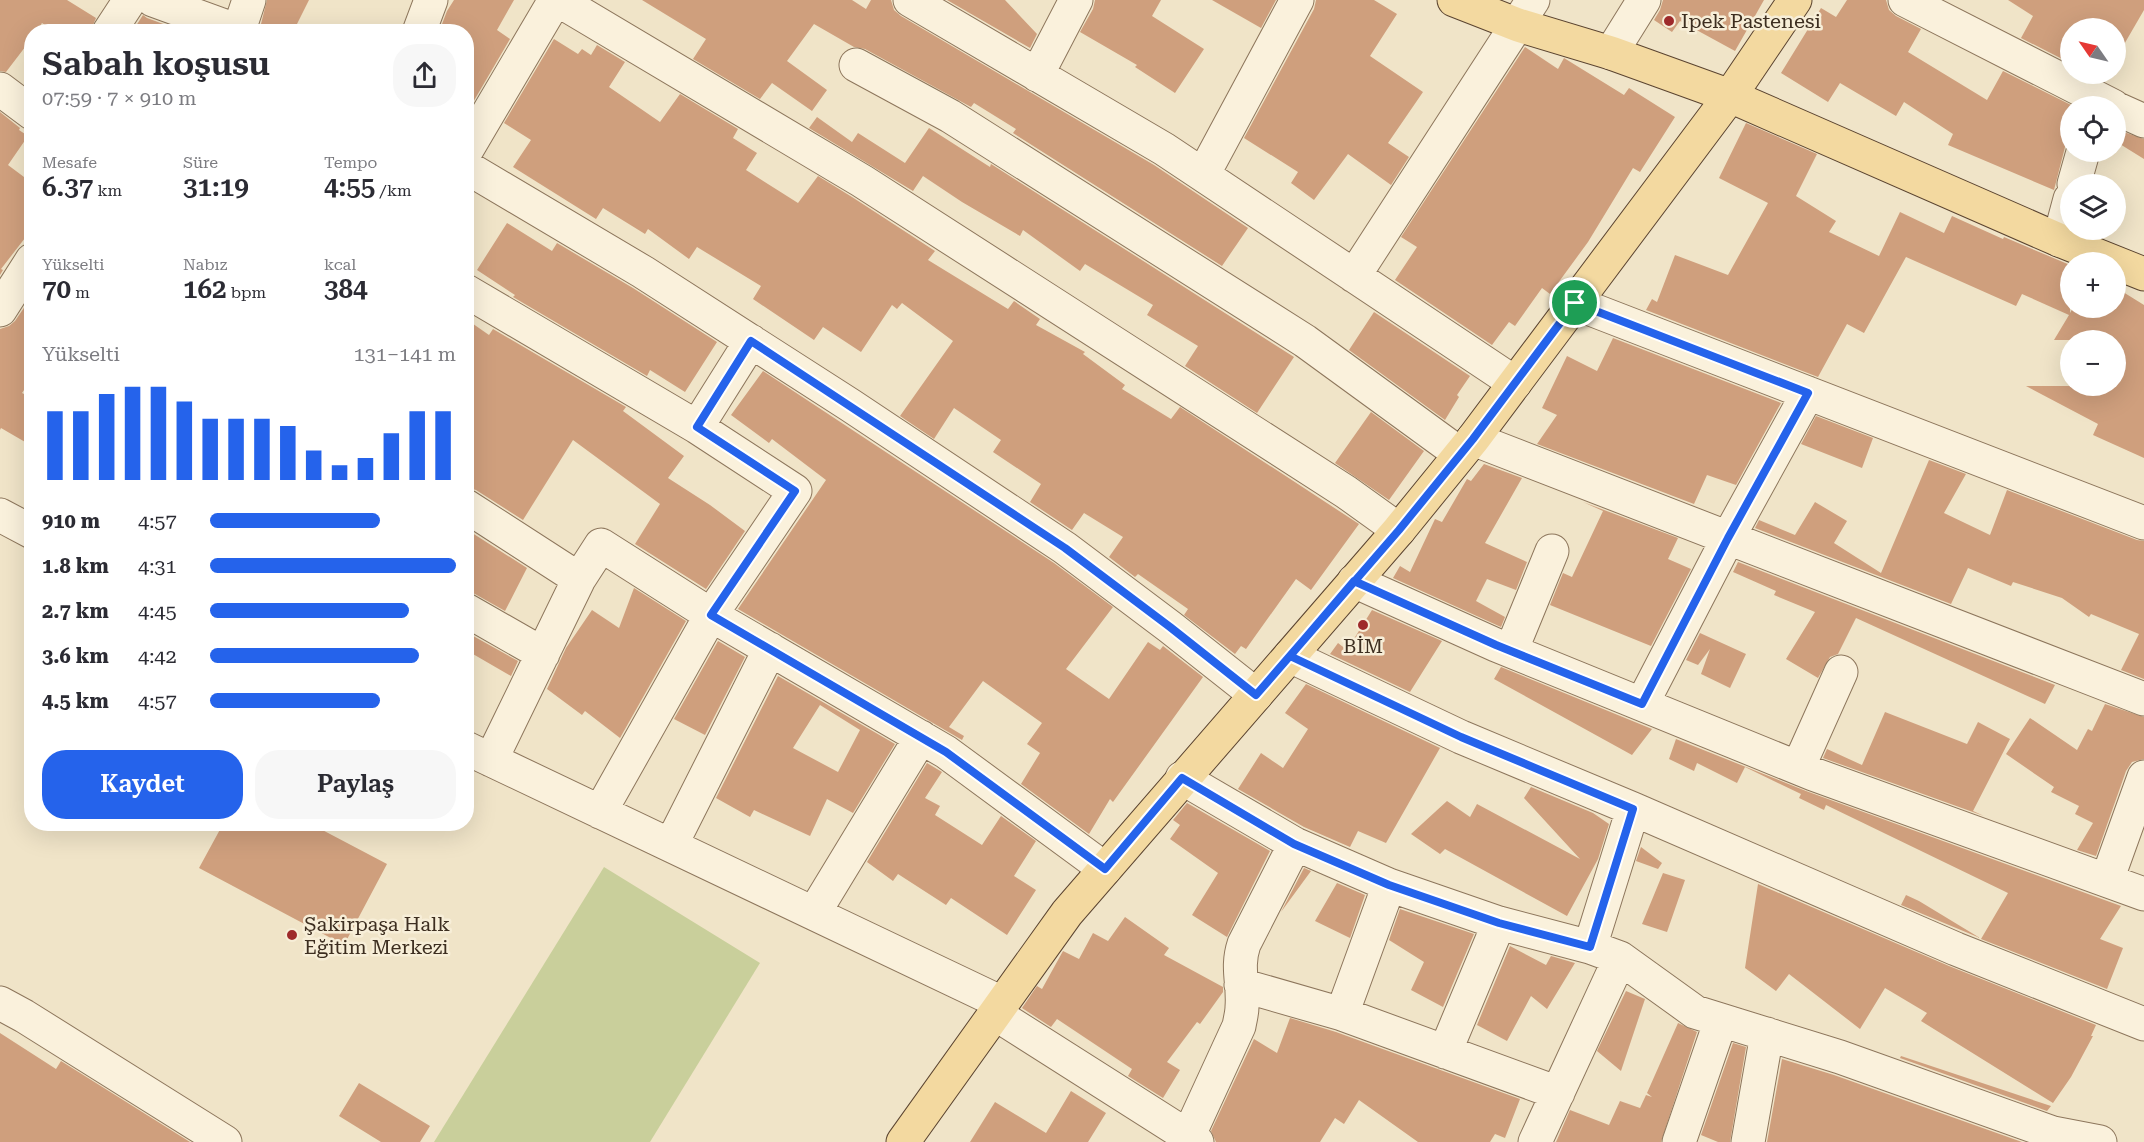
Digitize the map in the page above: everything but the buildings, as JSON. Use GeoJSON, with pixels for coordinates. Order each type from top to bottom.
{"type":"FeatureCollection","features":[{"type":"Feature","properties":{"kind":"main road"},"geometry":{"type":"LineString","coordinates":[[1454,0],[1526,13],[1611,53],[1730,96],[2060,240],[2144,274]]}},
{"type":"Feature","properties":{"kind":"main road"},"geometry":{"type":"LineString","coordinates":[[903,1142],[1067,913],[1399,530],[1467,447],[1730,96],[1795,0]]}},
{"type":"Feature","properties":{"kind":"street"},"geometry":{"type":"LineString","coordinates":[[115,24],[130,0]]}},
{"type":"Feature","properties":{"kind":"street"},"geometry":{"type":"LineString","coordinates":[[153,0],[243,21]]}},
{"type":"Feature","properties":{"kind":"street"},"geometry":{"type":"LineString","coordinates":[[422,24],[431,0]]}},
{"type":"Feature","properties":{"kind":"street"},"geometry":{"type":"LineString","coordinates":[[474,138],[556,0],[862,181],[1346,492],[1399,530]]}},
{"type":"Feature","properties":{"kind":"street"},"geometry":{"type":"LineString","coordinates":[[910,0],[1164,149],[1515,383]]}},
{"type":"Feature","properties":{"kind":"street"},"geometry":{"type":"LineString","coordinates":[[1037,75],[1076,0]]}},
{"type":"Feature","properties":{"kind":"street"},"geometry":{"type":"LineString","coordinates":[[1203,175],[1297,0]]}},
{"type":"Feature","properties":{"kind":"street"},"geometry":{"type":"LineString","coordinates":[[1611,53],[1644,0]]}},
{"type":"Feature","properties":{"kind":"street"},"geometry":{"type":"LineString","coordinates":[[1905,0],[2088,96]]}},
{"type":"Feature","properties":{"kind":"street"},"geometry":{"type":"LineString","coordinates":[[1353,276],[1526,13]]}},
{"type":"Feature","properties":{"kind":"street"},"geometry":{"type":"LineString","coordinates":[[856,65],[950,116],[1305,341],[1467,447],[1728,538],[2144,699]]}},
{"type":"Feature","properties":{"kind":"street"},"geometry":{"type":"LineString","coordinates":[[0,89],[24,107]]}},
{"type":"Feature","properties":{"kind":"street"},"geometry":{"type":"LineString","coordinates":[[2126,114],[2144,122]]}},
{"type":"Feature","properties":{"kind":"street"},"geometry":{"type":"LineString","coordinates":[[474,172],[643,272],[1065,548],[1256,695]]}},
{"type":"Feature","properties":{"kind":"street"},"geometry":{"type":"LineString","coordinates":[[0,310],[24,272]]}},
{"type":"Feature","properties":{"kind":"street"},"geometry":{"type":"LineString","coordinates":[[474,296],[697,427],[795,491],[711,615],[600,812]]}},
{"type":"Feature","properties":{"kind":"street"},"geometry":{"type":"LineString","coordinates":[[1575,303],[2144,524]]}},
{"type":"Feature","properties":{"kind":"street"},"geometry":{"type":"LineString","coordinates":[[697,427],[751,341]]}},
{"type":"Feature","properties":{"kind":"street"},"geometry":{"type":"LineString","coordinates":[[1642,704],[1728,538],[1808,393]]}},
{"type":"Feature","properties":{"kind":"street"},"geometry":{"type":"LineString","coordinates":[[474,511],[579,579]]}},
{"type":"Feature","properties":{"kind":"street"},"geometry":{"type":"LineString","coordinates":[[0,515],[24,528]]}},
{"type":"Feature","properties":{"kind":"street"},"geometry":{"type":"LineString","coordinates":[[1105,869],[946,752],[711,615],[601,545],[579,579],[543,654],[479,754],[814,913],[998,1008],[1192,1140],[1239,1026],[1242,1006],[1239,957],[1294,844]]}},
{"type":"Feature","properties":{"kind":"street"},"geometry":{"type":"LineString","coordinates":[[1510,651],[1552,551]]}},
{"type":"Feature","properties":{"kind":"street"},"geometry":{"type":"LineString","coordinates":[[1354,581],[1510,651],[1798,768],[2144,894]]}},
{"type":"Feature","properties":{"kind":"street"},"geometry":{"type":"LineString","coordinates":[[474,615],[543,654]]}},
{"type":"Feature","properties":{"kind":"street"},"geometry":{"type":"LineString","coordinates":[[671,846],[770,649]]}},
{"type":"Feature","properties":{"kind":"street"},"geometry":{"type":"LineString","coordinates":[[1290,656],[1461,737],[1956,949],[2144,1024]]}},
{"type":"Feature","properties":{"kind":"street"},"geometry":{"type":"LineString","coordinates":[[1798,768],[1841,672]]}},
{"type":"Feature","properties":{"kind":"street"},"geometry":{"type":"LineString","coordinates":[[814,913],[921,737]]}},
{"type":"Feature","properties":{"kind":"street"},"geometry":{"type":"LineString","coordinates":[[2107,880],[2144,777]]}},
{"type":"Feature","properties":{"kind":"street"},"geometry":{"type":"LineString","coordinates":[[1182,778],[1294,844],[1389,885],[1499,923],[1590,947],[1620,958],[1695,1012],[1840,1057],[2053,1133],[2100,1142]]}},
{"type":"Feature","properties":{"kind":"street"},"geometry":{"type":"LineString","coordinates":[[1590,947],[1633,809]]}},
{"type":"Feature","properties":{"kind":"street"},"geometry":{"type":"LineString","coordinates":[[1342,1014],[1389,885]]}},
{"type":"Feature","properties":{"kind":"street"},"geometry":{"type":"LineString","coordinates":[[1445,1052],[1499,923]]}},
{"type":"Feature","properties":{"kind":"street"},"geometry":{"type":"LineString","coordinates":[[1535,1142],[1620,958]]}},
{"type":"Feature","properties":{"kind":"street"},"geometry":{"type":"LineString","coordinates":[[1241,985],[1342,1014],[1558,1093]]}},
{"type":"Feature","properties":{"kind":"street"},"geometry":{"type":"LineString","coordinates":[[0,1003],[225,1142]]}},
{"type":"Feature","properties":{"kind":"street"},"geometry":{"type":"LineString","coordinates":[[1679,1142],[1721,1020]]}},
{"type":"Feature","properties":{"kind":"street"},"geometry":{"type":"LineString","coordinates":[[1748,1142],[1767,1034]]}},
{"type":"Feature","properties":{"kind":"green space"},"geometry":{"type":"Polygon","coordinates":[[[604,867],[760,963],[650,1142],[434,1142],[604,867]]]}},
{"type":"Feature","properties":{"kind":"place","name":"Ipek Pastenesi"},"geometry":{"type":"Point","coordinates":[1669,21]}},
{"type":"Feature","properties":{"kind":"place","name":"BİM"},"geometry":{"type":"Point","coordinates":[1363,625]}},
{"type":"Feature","properties":{"kind":"place","name":"Şakirpaşa Halk Eğitim Merkezi"},"geometry":{"type":"Point","coordinates":[292,935]}},
{"type":"Feature","properties":{"kind":"route"},"geometry":{"type":"LineString","coordinates":[[1575,303],[1473,439],[1399,530],[1256,695],[1065,548],[751,341],[697,427],[795,491],[711,615],[946,752],[1105,869],[1182,778],[1294,844],[1389,885],[1499,923],[1590,947],[1633,809],[1461,737],[1290,656],[1354,581],[1496,645],[1642,704],[1728,538],[1808,393],[1575,303]]}}]}
